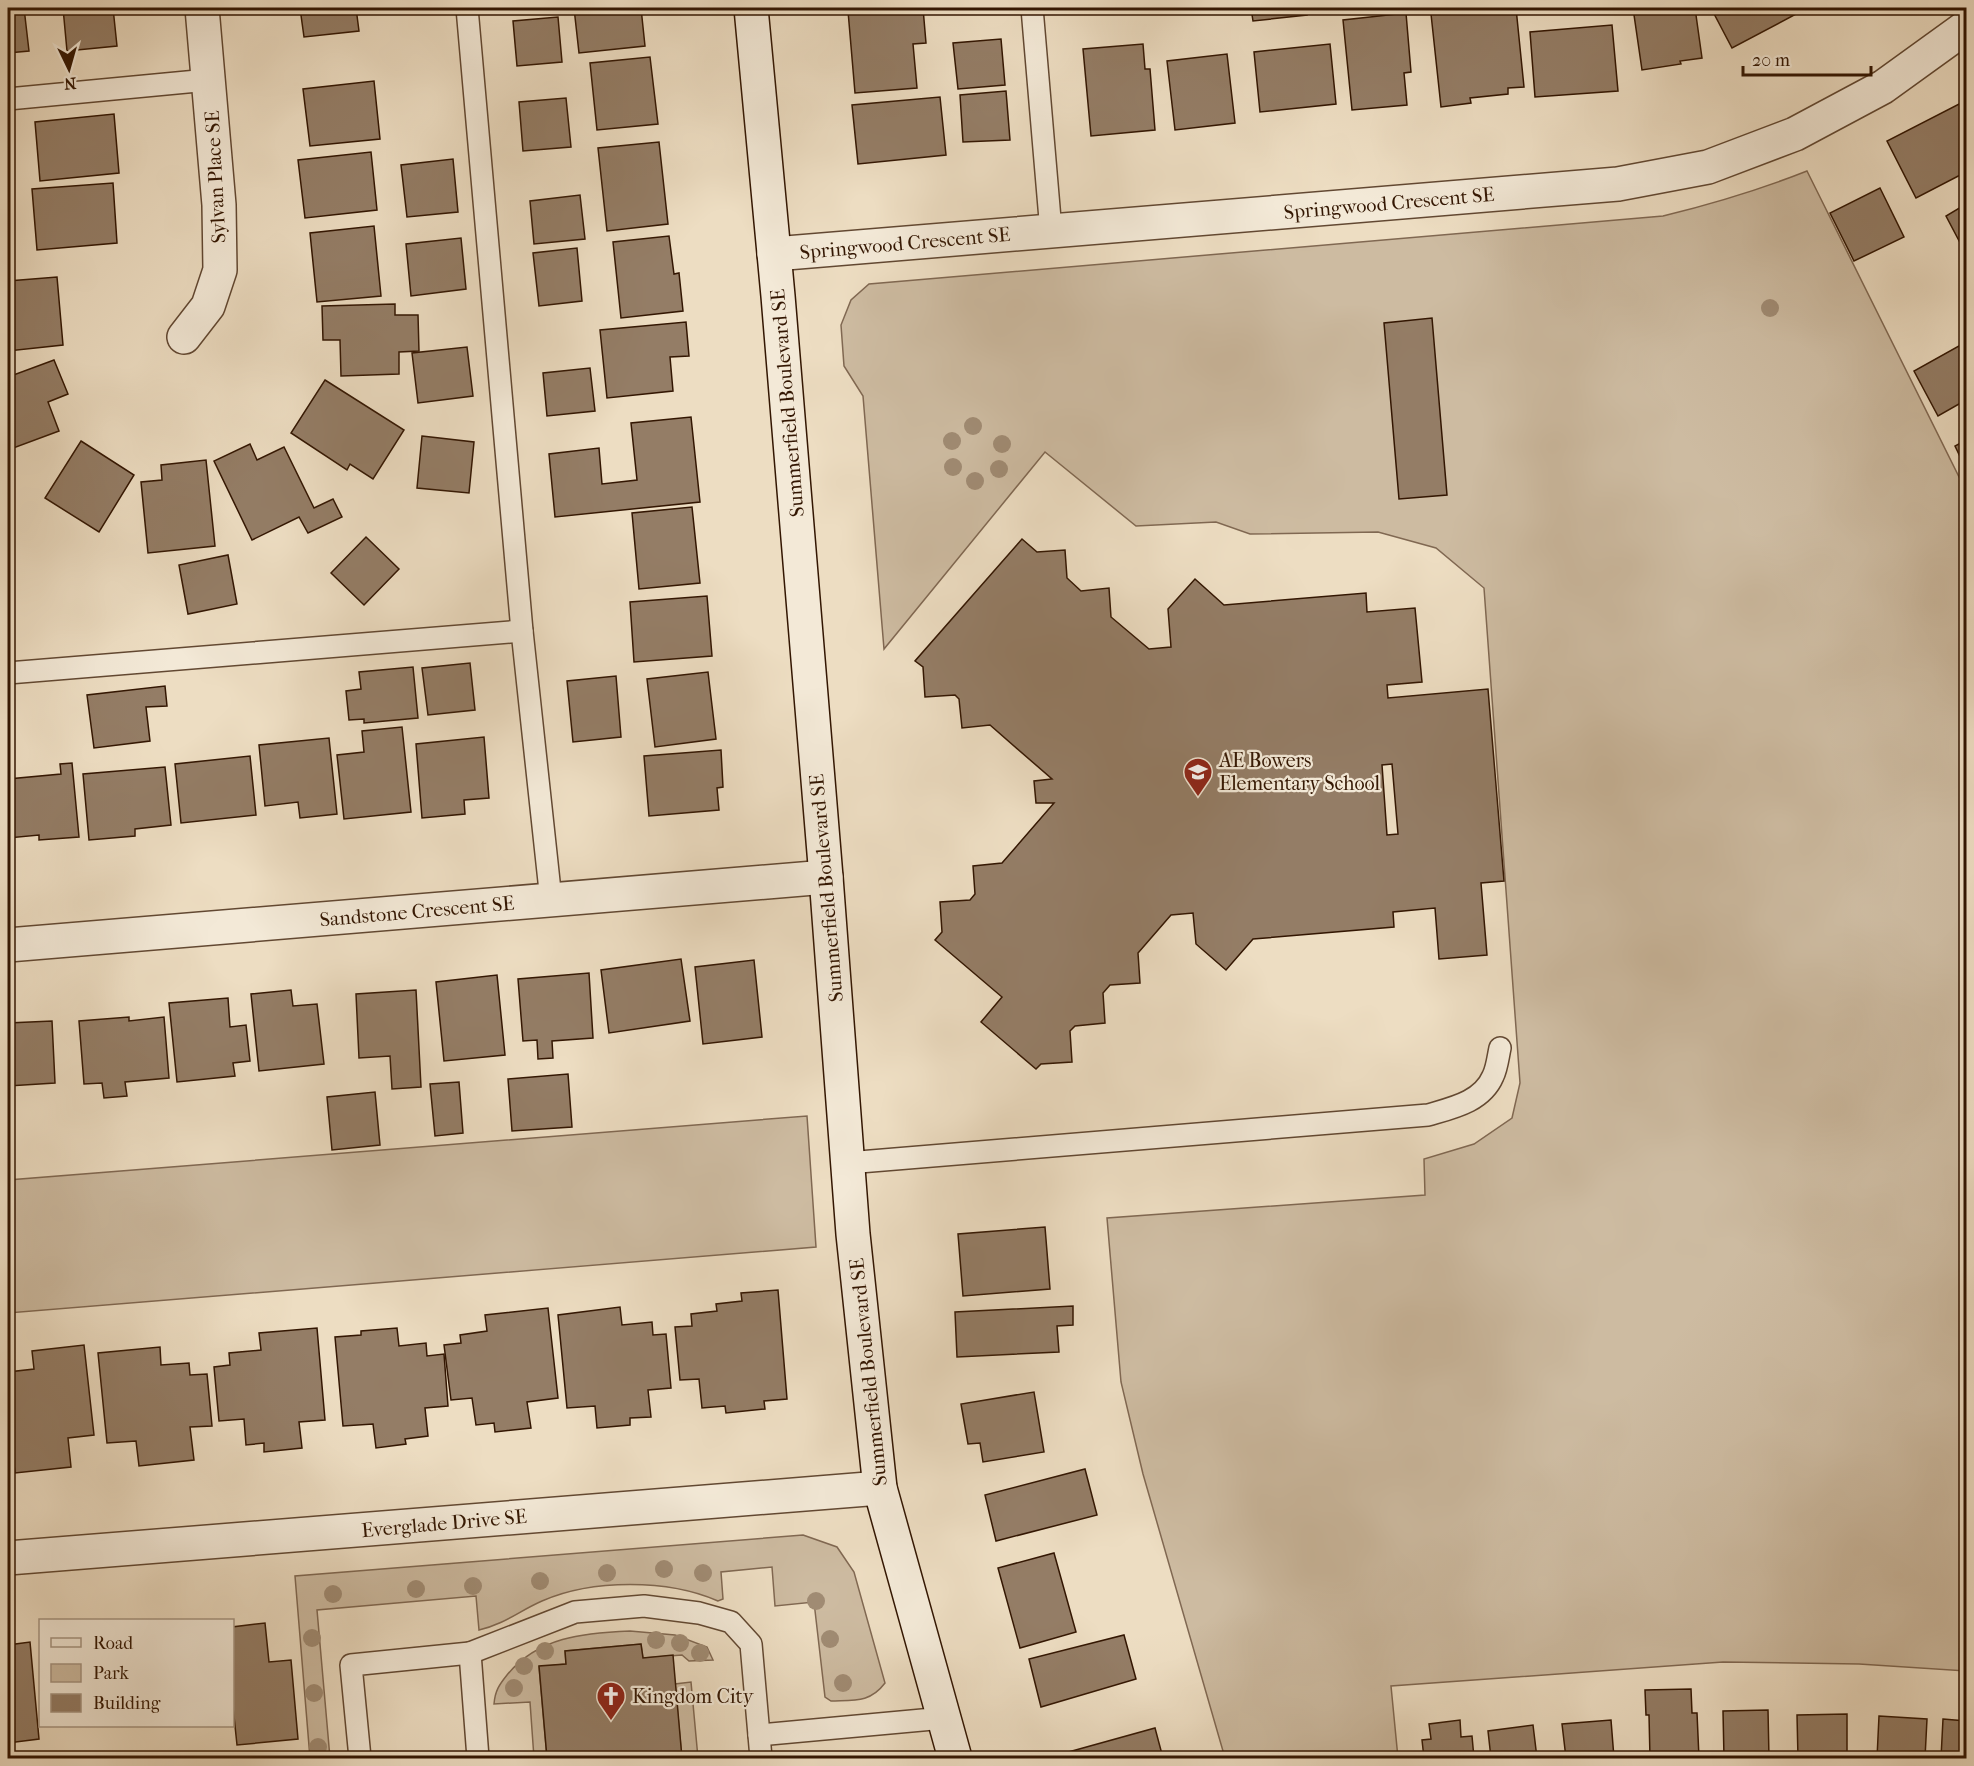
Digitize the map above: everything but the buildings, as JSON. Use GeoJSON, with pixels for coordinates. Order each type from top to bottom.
{"type":"FeatureCollection","features":[{"type":"Feature","properties":{"kind":"street","name":"Sylvan Place SE"},"geometry":{"type":"LineString","coordinates":[[184,337],[208,306],[220,270],[219,205],[202,8]]}},
{"type":"Feature","properties":{"kind":"street","name":"Summerfield Boulevard SE"},"geometry":{"type":"LineString","coordinates":[[751,8],[826,877],[852,1234],[880,1488],[956,1758]]}},
{"type":"Feature","properties":{"kind":"street","name":"Springwood Crescent SE"},"geometry":{"type":"LineString","coordinates":[[774,254],[1618,184],[1708,167],[1795,134],[1883,87],[1966,27]]}},
{"type":"Feature","properties":{"kind":"street","name":"Sandstone Crescent SE"},"geometry":{"type":"LineString","coordinates":[[8,945],[826,877]]}},
{"type":"Feature","properties":{"kind":"street","name":"Everglade Drive SE"},"geometry":{"type":"LineString","coordinates":[[8,1558],[880,1488]]}},
{"type":"Feature","properties":{"kind":"lane"},"geometry":{"type":"LineString","coordinates":[[467,8],[522,631],[551,900]]}},
{"type":"Feature","properties":{"kind":"lane"},"geometry":{"type":"LineString","coordinates":[[1032,8],[1051,231]]}},
{"type":"Feature","properties":{"kind":"lane"},"geometry":{"type":"LineString","coordinates":[[8,99],[208,80]]}},
{"type":"Feature","properties":{"kind":"lane"},"geometry":{"type":"LineString","coordinates":[[8,673],[522,631]]}},
{"type":"Feature","properties":{"kind":"lane"},"geometry":{"type":"LineString","coordinates":[[847,1164],[1428,1115],[1456,1107],[1478,1096],[1493,1077],[1500,1048]]}},
{"type":"Feature","properties":{"kind":"lane"},"geometry":{"type":"LineString","coordinates":[[360,1758],[351,1665],[470,1653],[575,1612],[644,1606],[699,1613],[730,1623],[751,1644],[761,1758]]}},
{"type":"Feature","properties":{"kind":"lane"},"geometry":{"type":"LineString","coordinates":[[470,1653],[478,1758]]}},
{"type":"Feature","properties":{"kind":"lane"},"geometry":{"type":"LineString","coordinates":[[759,1735],[944,1718]]}},
{"type":"Feature","properties":{"kind":"green space"},"geometry":{"type":"Polygon","coordinates":[[[1807,171],[1966,491],[1966,1671],[1859,1664],[1723,1662],[1391,1686],[1398,1758],[1225,1758],[1143,1474],[1121,1382],[1107,1218],[1425,1195],[1424,1159],[1474,1144],[1512,1118],[1520,1083],[1484,588],[1436,548],[1378,532],[1250,534],[1216,522],[1136,526],[1045,452],[884,649],[863,396],[844,366],[841,325],[851,300],[869,284],[1663,216],[1735,196],[1807,171]]]}},
{"type":"Feature","properties":{"kind":"green space"},"geometry":{"type":"Polygon","coordinates":[[[807,1116],[816,1247],[8,1313],[8,1180],[807,1116]]]}},
{"type":"Feature","properties":{"kind":"green space"},"geometry":{"type":"Polygon","coordinates":[[[803,1535],[837,1547],[854,1572],[885,1683],[867,1697],[831,1701],[825,1697],[814,1602],[775,1606],[772,1567],[721,1572],[723,1599],[718,1601],[698,1594],[654,1586],[630,1584],[606,1586],[562,1594],[479,1630],[476,1596],[317,1610],[330,1758],[310,1758],[295,1576],[803,1535]]]}},
{"type":"Feature","properties":{"kind":"green space"},"geometry":{"type":"Polygon","coordinates":[[[630,1631],[675,1635],[707,1647],[713,1660],[689,1661],[682,1655],[643,1658],[641,1644],[565,1651],[566,1664],[539,1667],[547,1758],[534,1758],[530,1702],[494,1704],[496,1692],[504,1679],[519,1662],[547,1645],[595,1633],[630,1631]]]}},
{"type":"Feature","properties":{"kind":"green space"},"geometry":{"type":"Polygon","coordinates":[[[691,1682],[698,1758],[682,1758],[675,1684],[691,1682]]]}},
{"type":"Feature","properties":{"kind":"place","name":"AE Bowers Elementary School"},"geometry":{"type":"Point","coordinates":[1198,798]}},
{"type":"Feature","properties":{"kind":"place","name":"Kingdom City"},"geometry":{"type":"Point","coordinates":[611,1722]}}]}
